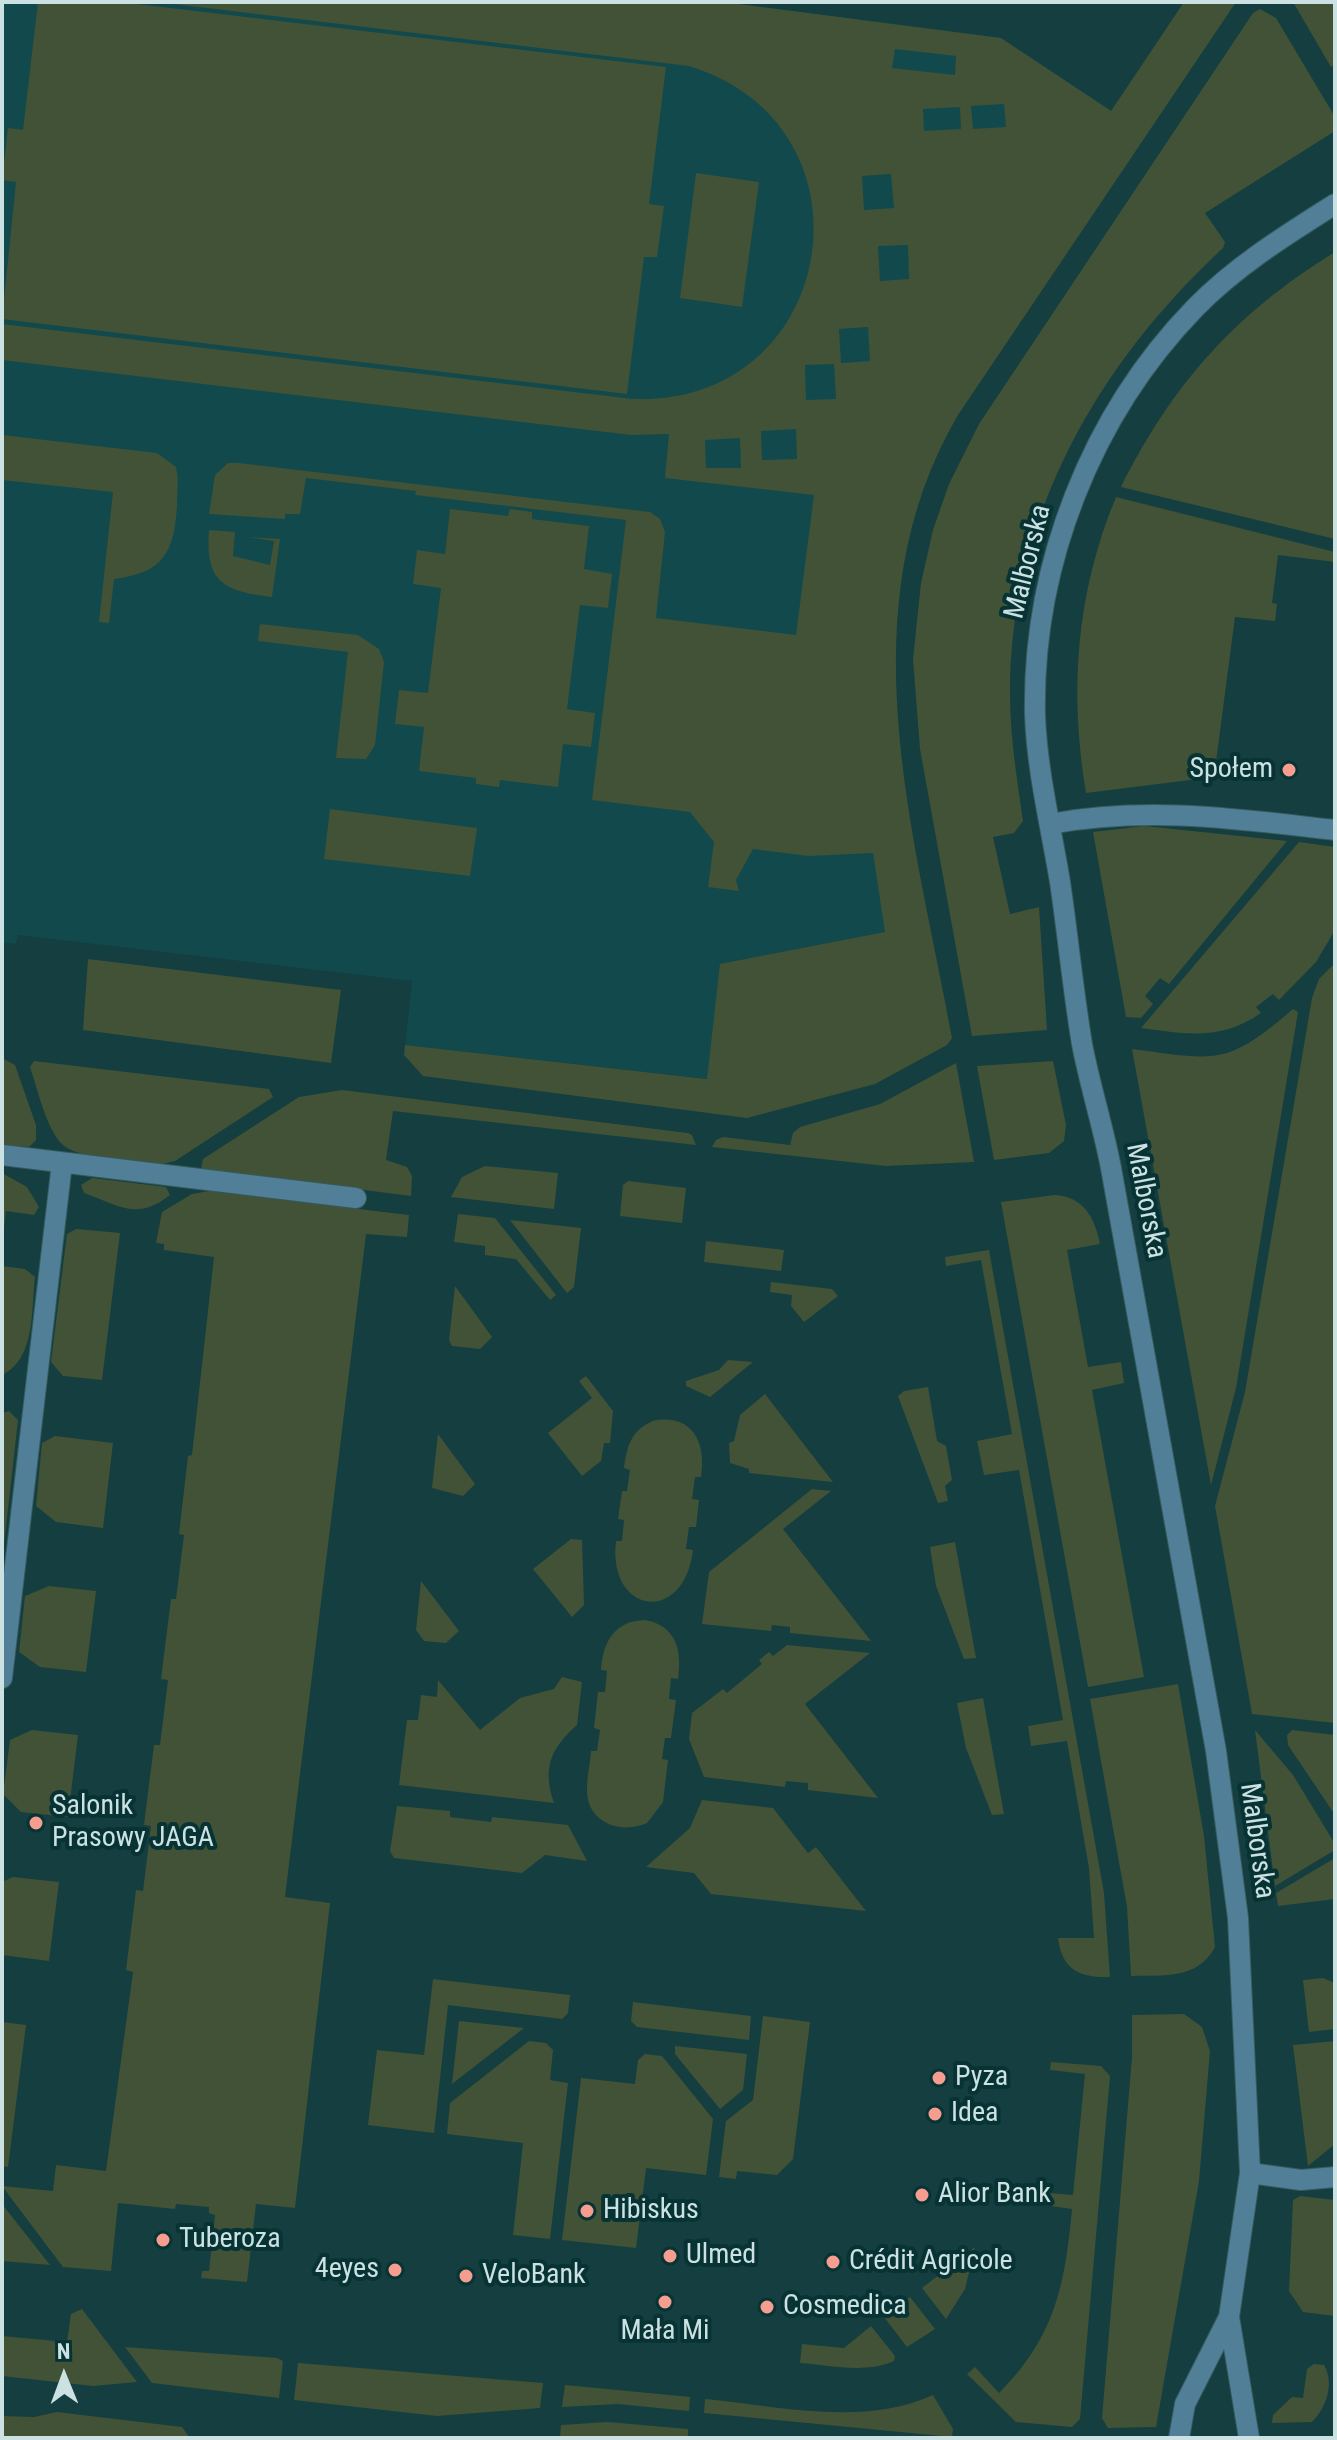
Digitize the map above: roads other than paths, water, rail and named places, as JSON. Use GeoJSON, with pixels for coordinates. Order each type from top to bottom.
{"type":"FeatureCollection","features":[{"type":"Feature","properties":{"kind":"street","name":"Malborska"},"geometry":{"type":"LineString","coordinates":[[1249,2438],[1229,2317],[1250,2173],[1238,1918],[1216,1751],[1111,1168],[1082,1041],[1035,717],[1039,640],[1055,555],[1086,470],[1134,385],[1194,309],[1249,260],[1335,204]]}},
{"type":"Feature","properties":{"kind":"street"},"geometry":{"type":"LineString","coordinates":[[1050,824],[1108,815],[1170,813],[1335,830]]}},
{"type":"Feature","properties":{"kind":"street"},"geometry":{"type":"LineString","coordinates":[[2,1155],[356,1198]]}},
{"type":"Feature","properties":{"kind":"street"},"geometry":{"type":"LineString","coordinates":[[2,1678],[62,1163]]}},
{"type":"Feature","properties":{"kind":"street"},"geometry":{"type":"LineString","coordinates":[[1250,2173],[1301,2180],[1335,2177]]}},
{"type":"Feature","properties":{"kind":"street","name":"Malborska"},"geometry":{"type":"LineString","coordinates":[[1179,2438],[1185,2404],[1229,2317]]}},
{"type":"Feature","properties":{"kind":"place","name":"Społem"},"geometry":{"type":"Point","coordinates":[1289,770]}},
{"type":"Feature","properties":{"kind":"place","name":"Salonik Prasowy JAGA"},"geometry":{"type":"Point","coordinates":[36,1823]}},
{"type":"Feature","properties":{"kind":"place","name":"Pyza"},"geometry":{"type":"Point","coordinates":[939,2078]}},
{"type":"Feature","properties":{"kind":"place","name":"Idea"},"geometry":{"type":"Point","coordinates":[935,2114]}},
{"type":"Feature","properties":{"kind":"place","name":"Alior Bank"},"geometry":{"type":"Point","coordinates":[922,2195]}},
{"type":"Feature","properties":{"kind":"place","name":"Hibiskus"},"geometry":{"type":"Point","coordinates":[587,2211]}},
{"type":"Feature","properties":{"kind":"place","name":"Tuberoza"},"geometry":{"type":"Point","coordinates":[163,2240]}},
{"type":"Feature","properties":{"kind":"place","name":"Ulmed"},"geometry":{"type":"Point","coordinates":[670,2256]}},
{"type":"Feature","properties":{"kind":"place","name":"Crédit Agricole"},"geometry":{"type":"Point","coordinates":[833,2262]}},
{"type":"Feature","properties":{"kind":"place","name":"4eyes"},"geometry":{"type":"Point","coordinates":[395,2270]}},
{"type":"Feature","properties":{"kind":"place","name":"VeloBank"},"geometry":{"type":"Point","coordinates":[466,2276]}},
{"type":"Feature","properties":{"kind":"place","name":"Mała Mi"},"geometry":{"type":"Point","coordinates":[665,2302]}},
{"type":"Feature","properties":{"kind":"place","name":"Cosmedica"},"geometry":{"type":"Point","coordinates":[767,2307]}}]}
